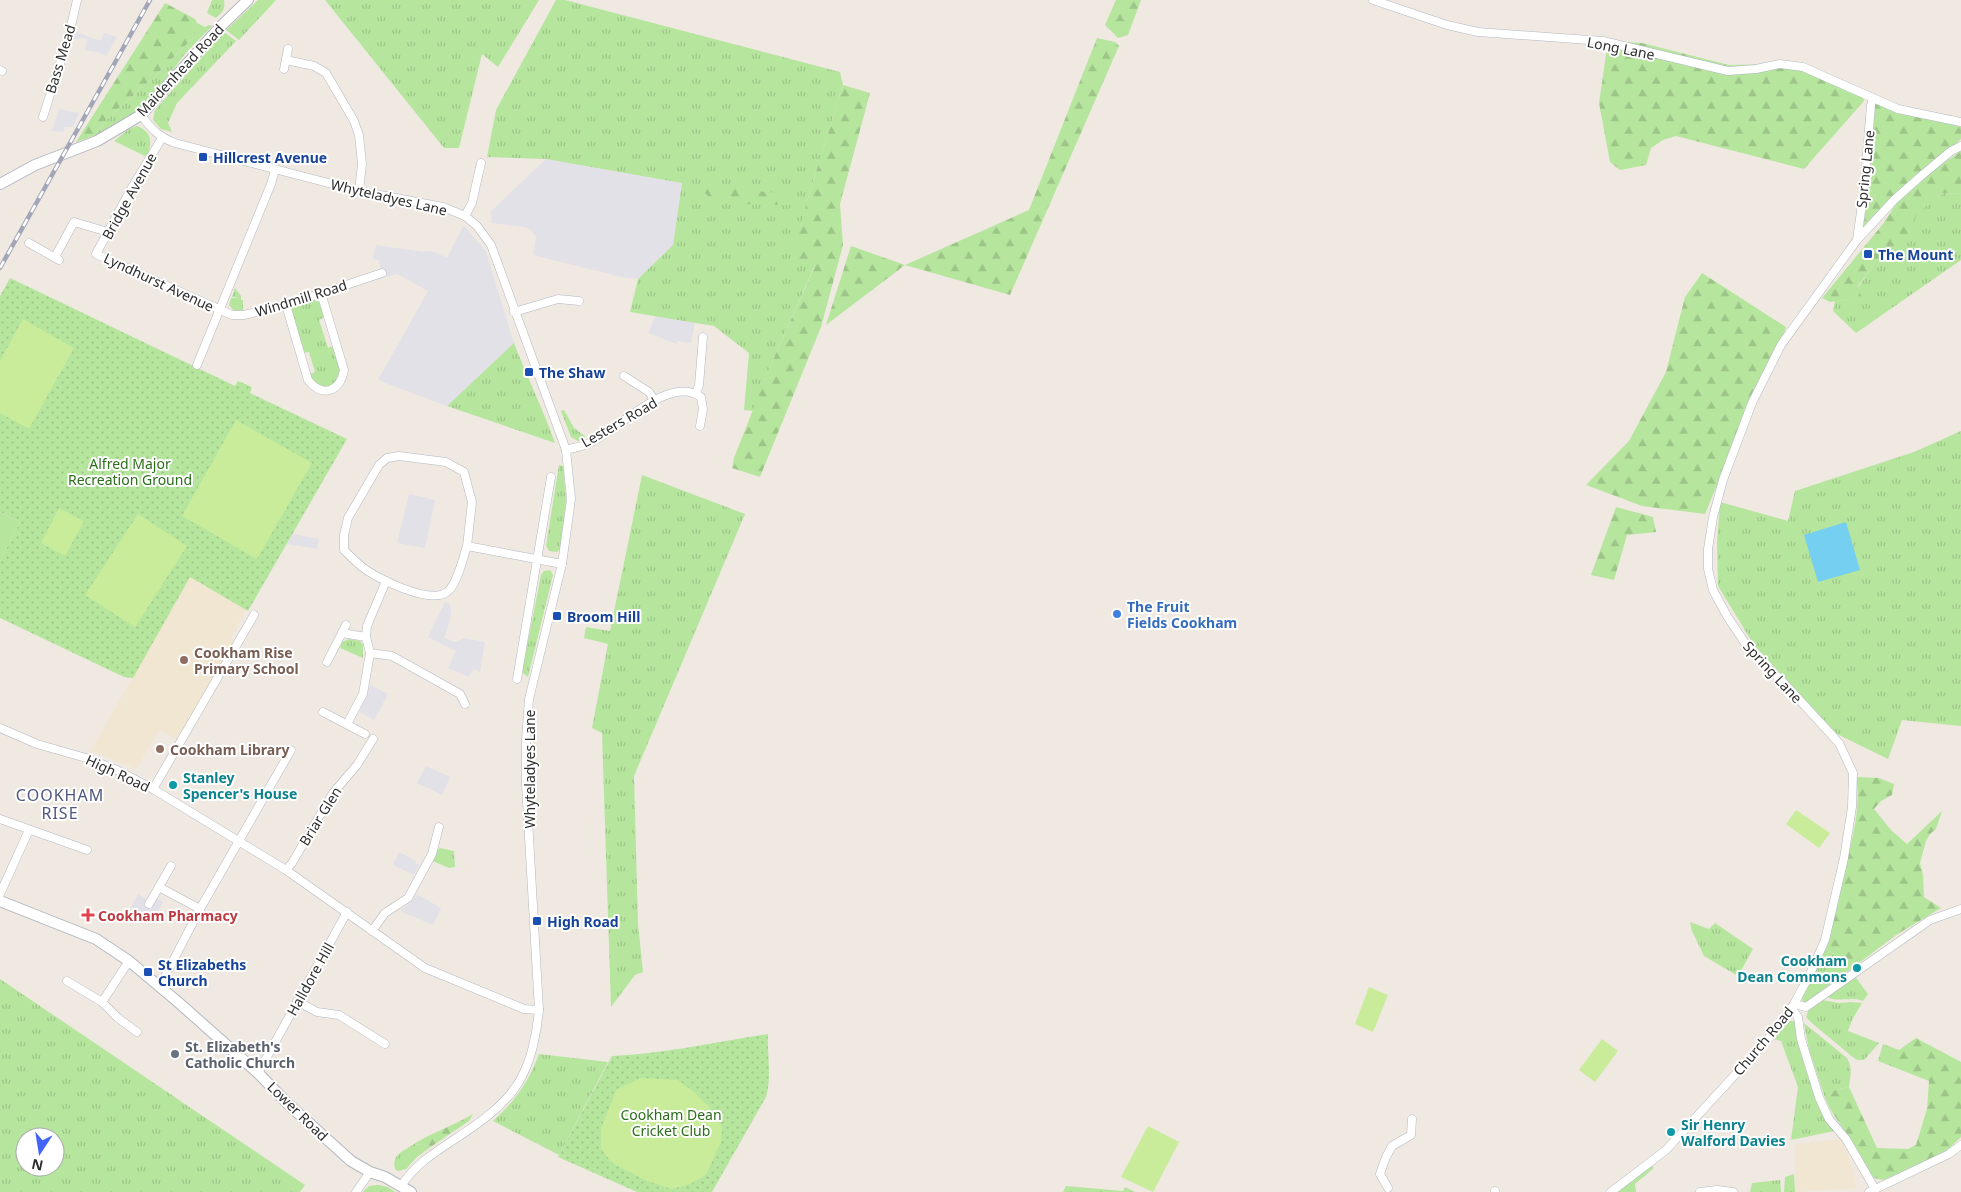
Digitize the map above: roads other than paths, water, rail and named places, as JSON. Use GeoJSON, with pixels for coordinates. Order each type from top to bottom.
{"type":"FeatureCollection","features":[{"type":"Feature","properties":{"kind":"street","name":"Bass Mead"},"geometry":{"type":"LineString","coordinates":[[42,117],[77,0]]}},
{"type":"Feature","properties":{"kind":"street","name":"Long Lane"},"geometry":{"type":"LineString","coordinates":[[1373,0],[1447,25],[1478,32],[1603,42],[1728,72],[1756,70],[1780,64],[1803,67],[1898,109],[1961,122]]}},
{"type":"Feature","properties":{"kind":"street","name":"Maidenhead Road"},"geometry":{"type":"LineString","coordinates":[[0,184],[35,164],[97,141],[141,115],[242,2]]}},
{"type":"Feature","properties":{"kind":"street"},"geometry":{"type":"LineString","coordinates":[[284,69],[288,49]]}},
{"type":"Feature","properties":{"kind":"street"},"geometry":{"type":"LineString","coordinates":[[286,60],[314,66],[326,73],[354,121],[359,135],[362,164],[359,190]]}},
{"type":"Feature","properties":{"kind":"street","name":"Spring Lane"},"geometry":{"type":"LineString","coordinates":[[1857,240],[1864,190],[1871,105],[1869,96]]}},
{"type":"Feature","properties":{"kind":"street","name":"Whyteladyes Lane"},"geometry":{"type":"LineString","coordinates":[[141,115],[151,130],[162,138],[275,170],[443,207],[465,216],[477,226],[491,245],[566,450],[571,499],[562,564],[529,699],[526,739],[526,785],[539,1010],[536,1040],[526,1072],[509,1097],[486,1118],[428,1157],[410,1173],[401,1186]]}},
{"type":"Feature","properties":{"kind":"street","name":"Bridge Avenue"},"geometry":{"type":"LineString","coordinates":[[96,254],[162,138]]}},
{"type":"Feature","properties":{"kind":"street","name":"Spring Lane"},"geometry":{"type":"LineString","coordinates":[[1793,1006],[1825,940],[1844,858],[1852,806],[1853,773],[1838,743],[1782,681],[1752,652],[1727,616],[1713,590],[1708,568],[1708,549],[1723,480],[1752,403],[1781,345],[1857,240],[1894,200],[1951,151],[1961,146]]}},
{"type":"Feature","properties":{"kind":"street"},"geometry":{"type":"LineString","coordinates":[[465,216],[472,203],[481,163]]}},
{"type":"Feature","properties":{"kind":"street"},"geometry":{"type":"LineString","coordinates":[[198,366],[275,170]]}},
{"type":"Feature","properties":{"kind":"street"},"geometry":{"type":"LineString","coordinates":[[29,243],[57,259],[74,222],[108,232]]}},
{"type":"Feature","properties":{"kind":"street","name":"Lyndhurst Avenue"},"geometry":{"type":"LineString","coordinates":[[96,254],[221,311]]}},
{"type":"Feature","properties":{"kind":"street","name":"Windmill Road"},"geometry":{"type":"LineString","coordinates":[[221,311],[232,315],[244,315],[286,305],[382,273]]}},
{"type":"Feature","properties":{"kind":"street"},"geometry":{"type":"LineString","coordinates":[[286,305],[308,380],[314,387],[320,390],[330,390],[338,386],[344,370],[321,293]]}},
{"type":"Feature","properties":{"kind":"street"},"geometry":{"type":"LineString","coordinates":[[514,312],[558,299],[580,301]]}},
{"type":"Feature","properties":{"kind":"street"},"geometry":{"type":"LineString","coordinates":[[700,426],[703,409],[701,397],[696,393],[699,385],[703,336]]}},
{"type":"Feature","properties":{"kind":"street"},"geometry":{"type":"LineString","coordinates":[[624,376],[649,392],[654,400]]}},
{"type":"Feature","properties":{"kind":"street","name":"Lesters Road"},"geometry":{"type":"LineString","coordinates":[[566,450],[586,445],[654,400],[682,390],[696,393]]}},
{"type":"Feature","properties":{"kind":"street"},"geometry":{"type":"LineString","coordinates":[[399,456],[446,462],[464,472],[472,502],[467,546],[454,582],[447,593],[433,597],[412,592],[386,581],[361,566],[344,550],[344,535],[348,518],[379,465],[387,458],[399,456]]}},
{"type":"Feature","properties":{"kind":"street"},"geometry":{"type":"LineString","coordinates":[[518,679],[551,478]]}},
{"type":"Feature","properties":{"kind":"street"},"geometry":{"type":"LineString","coordinates":[[467,546],[562,564]]}},
{"type":"Feature","properties":{"kind":"street"},"geometry":{"type":"LineString","coordinates":[[347,724],[363,694],[370,653],[366,637],[367,626],[386,581]]}},
{"type":"Feature","properties":{"kind":"street"},"geometry":{"type":"LineString","coordinates":[[153,789],[254,615]]}},
{"type":"Feature","properties":{"kind":"street"},"geometry":{"type":"LineString","coordinates":[[327,662],[346,625]]}},
{"type":"Feature","properties":{"kind":"street"},"geometry":{"type":"LineString","coordinates":[[342,633],[366,637]]}},
{"type":"Feature","properties":{"kind":"street"},"geometry":{"type":"LineString","coordinates":[[370,653],[392,656],[460,694],[465,704]]}},
{"type":"Feature","properties":{"kind":"street"},"geometry":{"type":"LineString","coordinates":[[323,712],[365,734]]}},
{"type":"Feature","properties":{"kind":"street","name":"High Road"},"geometry":{"type":"LineString","coordinates":[[0,728],[37,744],[86,758],[118,770],[153,789],[286,870],[425,968],[524,1009],[539,1010]]}},
{"type":"Feature","properties":{"kind":"street","name":"Briar Glen"},"geometry":{"type":"LineString","coordinates":[[286,870],[333,793],[357,765],[373,739]]}},
{"type":"Feature","properties":{"kind":"street"},"geometry":{"type":"LineString","coordinates":[[160,986],[200,909],[291,750]]}},
{"type":"Feature","properties":{"kind":"street"},"geometry":{"type":"LineString","coordinates":[[0,819],[82,851]]}},
{"type":"Feature","properties":{"kind":"street"},"geometry":{"type":"LineString","coordinates":[[372,931],[385,913],[408,898],[432,854],[439,827]]}},
{"type":"Feature","properties":{"kind":"street"},"geometry":{"type":"LineString","coordinates":[[0,894],[29,830]]}},
{"type":"Feature","properties":{"kind":"street"},"geometry":{"type":"LineString","coordinates":[[149,904],[171,866]]}},
{"type":"Feature","properties":{"kind":"street"},"geometry":{"type":"LineString","coordinates":[[159,887],[200,909]]}},
{"type":"Feature","properties":{"kind":"street","name":"Lower Road"},"geometry":{"type":"LineString","coordinates":[[0,901],[96,939],[129,961],[258,1073],[288,1104],[351,1161],[411,1192]]}},
{"type":"Feature","properties":{"kind":"street","name":"Church Road"},"geometry":{"type":"LineString","coordinates":[[1611,1192],[1666,1150],[1770,1036],[1793,1006],[1806,1008],[1930,920],[1961,909]]}},
{"type":"Feature","properties":{"kind":"street","name":"Halldore Hill"},"geometry":{"type":"LineString","coordinates":[[258,1073],[347,912]]}},
{"type":"Feature","properties":{"kind":"street"},"geometry":{"type":"LineString","coordinates":[[102,1002],[129,961]]}},
{"type":"Feature","properties":{"kind":"street"},"geometry":{"type":"LineString","coordinates":[[67,981],[102,1002],[118,1018],[137,1032]]}},
{"type":"Feature","properties":{"kind":"street"},"geometry":{"type":"LineString","coordinates":[[297,1001],[317,1012],[339,1015],[385,1044]]}},
{"type":"Feature","properties":{"kind":"street"},"geometry":{"type":"LineString","coordinates":[[1793,1006],[1798,1017],[1801,1038],[1819,1097],[1830,1119],[1846,1139],[1872,1190],[1949,1154],[1961,1145]]}},
{"type":"Feature","properties":{"kind":"street"},"geometry":{"type":"LineString","coordinates":[[1388,1188],[1380,1174],[1392,1146],[1411,1135],[1412,1119]]}},
{"type":"Feature","properties":{"kind":"street"},"geometry":{"type":"LineString","coordinates":[[356,1192],[370,1172]]}},
{"type":"Feature","properties":{"kind":"street"},"geometry":{"type":"LineString","coordinates":[[1700,1192],[1717,1190],[1733,1192]]}},
{"type":"Feature","properties":{"kind":"water"},"geometry":{"type":"Polygon","coordinates":[[[1846,522],[1860,570],[1818,582],[1804,535],[1846,522]]]}},
{"type":"Feature","properties":{"kind":"railway"},"geometry":{"type":"LineString","coordinates":[[0,268],[150,0]]}},
{"type":"Feature","properties":{"kind":"place","name":"Hillcrest Avenue"},"geometry":{"type":"Point","coordinates":[203,157]}},
{"type":"Feature","properties":{"kind":"place","name":"The Mount"},"geometry":{"type":"Point","coordinates":[1868,254]}},
{"type":"Feature","properties":{"kind":"place","name":"The Shaw"},"geometry":{"type":"Point","coordinates":[529,372]}},
{"type":"Feature","properties":{"kind":"place","name":"The Fruit Fields Cookham"},"geometry":{"type":"Point","coordinates":[1117,614]}},
{"type":"Feature","properties":{"kind":"place","name":"Broom Hill"},"geometry":{"type":"Point","coordinates":[557,616]}},
{"type":"Feature","properties":{"kind":"place","name":"Cookham Rise Primary School"},"geometry":{"type":"Point","coordinates":[184,660]}},
{"type":"Feature","properties":{"kind":"place","name":"Cookham Library"},"geometry":{"type":"Point","coordinates":[160,749]}},
{"type":"Feature","properties":{"kind":"place","name":"Stanley Spencer's House"},"geometry":{"type":"Point","coordinates":[173,785]}},
{"type":"Feature","properties":{"kind":"place","name":"Cookham Pharmacy"},"geometry":{"type":"Point","coordinates":[88,915]}},
{"type":"Feature","properties":{"kind":"place","name":"High Road"},"geometry":{"type":"Point","coordinates":[537,921]}},
{"type":"Feature","properties":{"kind":"place","name":"Cookham Dean Commons"},"geometry":{"type":"Point","coordinates":[1857,968]}},
{"type":"Feature","properties":{"kind":"place","name":"St Elizabeths Church"},"geometry":{"type":"Point","coordinates":[148,972]}},
{"type":"Feature","properties":{"kind":"place","name":"St. Elizabeth's Catholic Church"},"geometry":{"type":"Point","coordinates":[175,1054]}},
{"type":"Feature","properties":{"kind":"place","name":"Sir Henry Walford Davies"},"geometry":{"type":"Point","coordinates":[1671,1132]}},
{"type":"Feature","properties":{"kind":"district","name":"COOKHAM RISE"},"geometry":{"type":"Point","coordinates":[60,804]}},
{"type":"Feature","properties":{"kind":"park label","name":"Alfred Major Recreation Ground"},"geometry":{"type":"Point","coordinates":[130,472]}},
{"type":"Feature","properties":{"kind":"park label","name":"Cookham Dean Cricket Club"},"geometry":{"type":"Point","coordinates":[671,1122]}}]}
